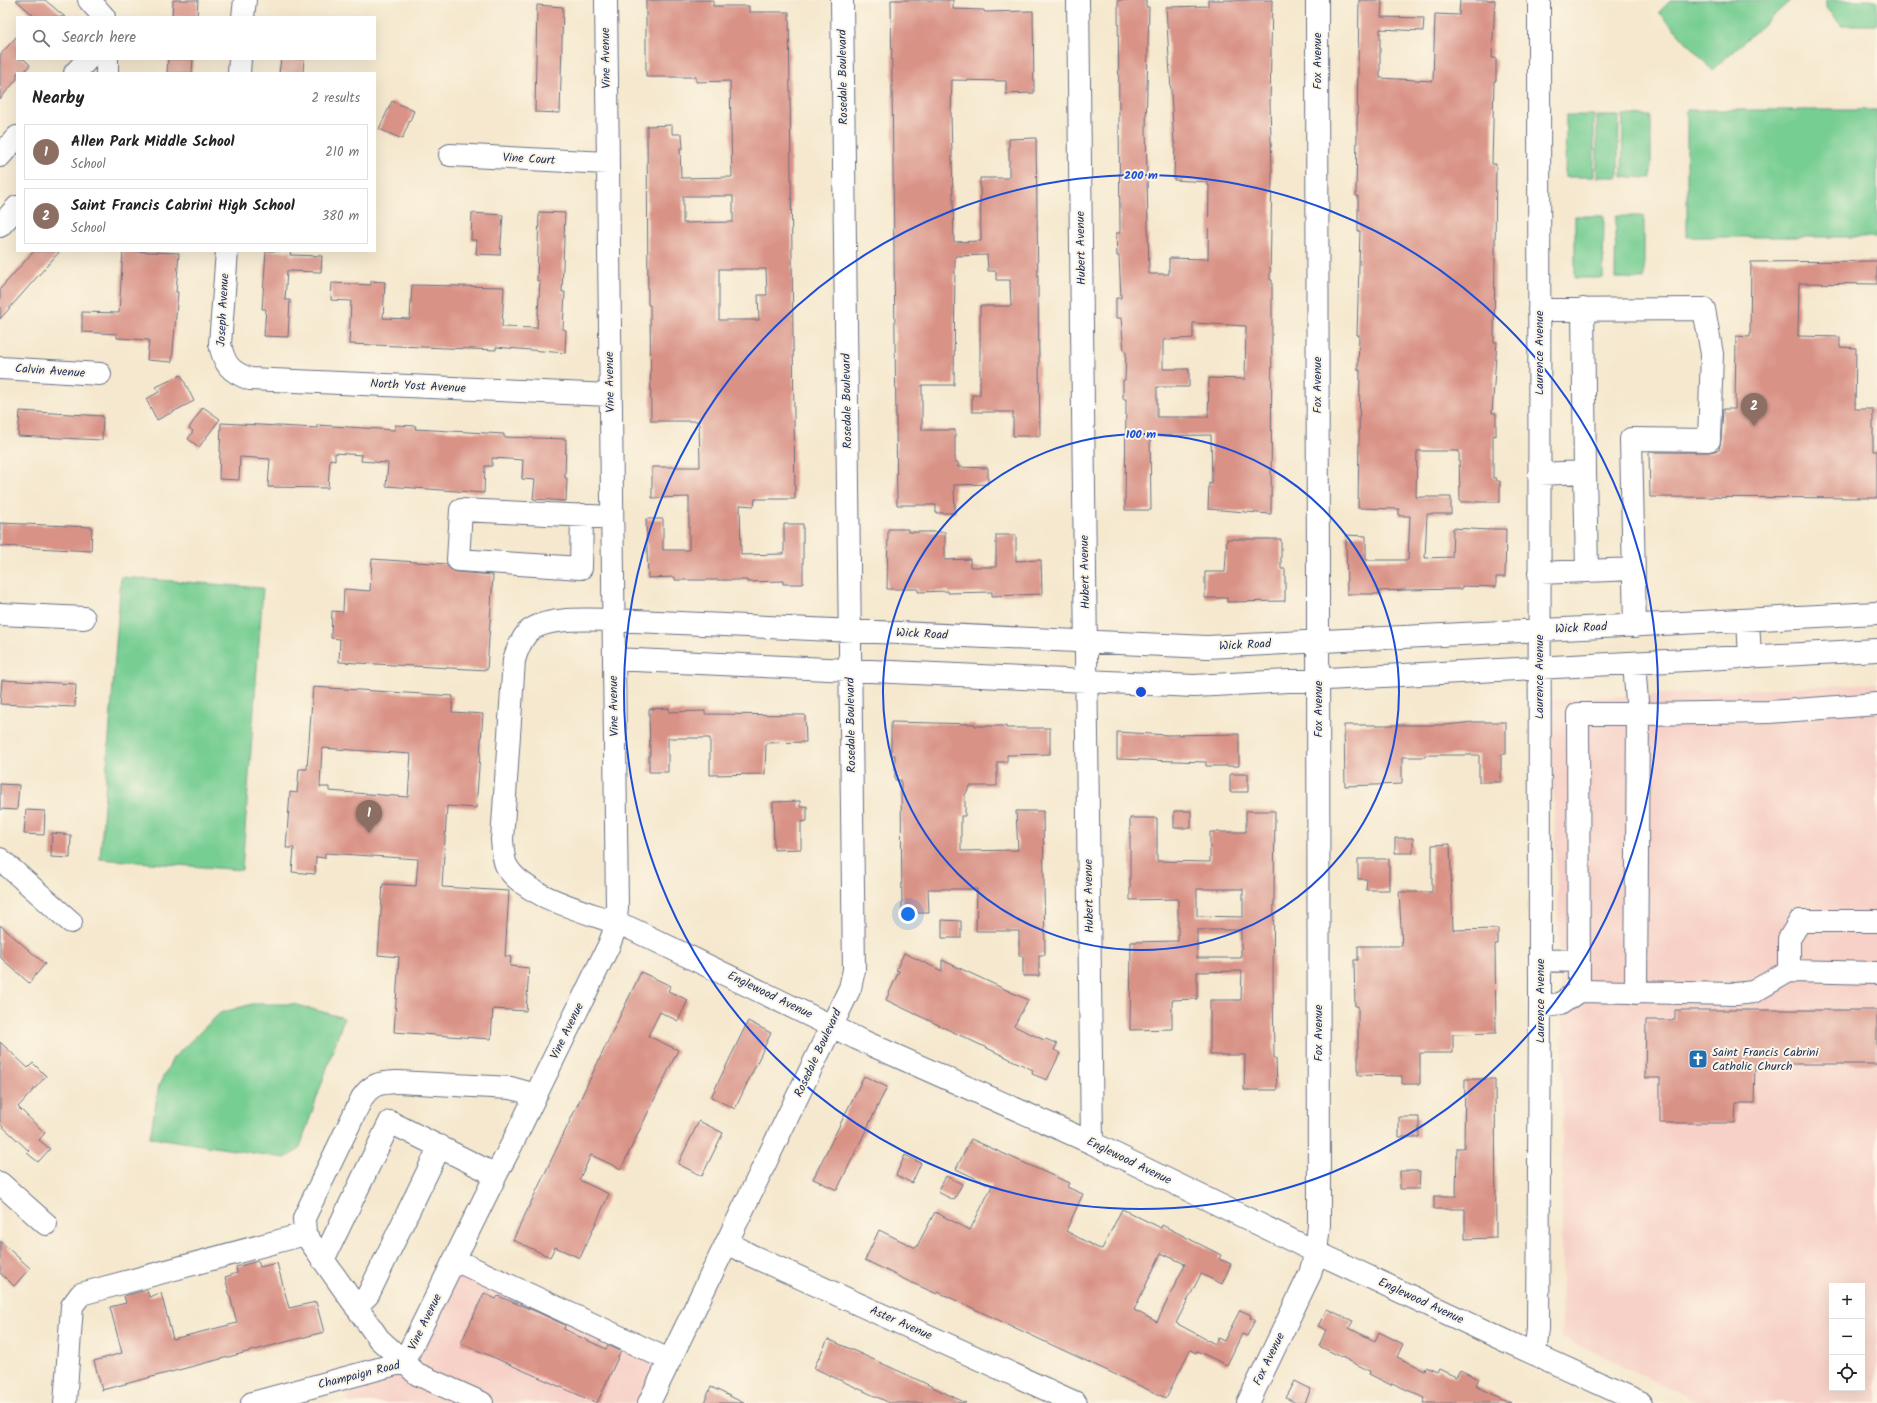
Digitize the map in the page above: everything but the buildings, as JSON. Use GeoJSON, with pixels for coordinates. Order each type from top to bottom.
{"type":"FeatureCollection","features":[{"type":"Feature","properties":{"kind":"street"},"geometry":{"type":"LineString","coordinates":[[243,16],[244,0]]}},
{"type":"Feature","properties":{"kind":"street","name":"Vine Avenue"},"geometry":{"type":"LineString","coordinates":[[404,1362],[609,945],[616,921],[606,0]]}},
{"type":"Feature","properties":{"kind":"street","name":"Rosedale Boulevard"},"geometry":{"type":"LineString","coordinates":[[649,1403],[850,988],[854,970],[842,0]]}},
{"type":"Feature","properties":{"kind":"street","name":"Hubert Avenue"},"geometry":{"type":"LineString","coordinates":[[1078,0],[1092,1143]]}},
{"type":"Feature","properties":{"kind":"street","name":"Fox Avenue"},"geometry":{"type":"LineString","coordinates":[[1248,1403],[1310,1274],[1316,1252],[1319,1225],[1317,0]]}},
{"type":"Feature","properties":{"kind":"street","name":"Laurence Avenue"},"geometry":{"type":"LineString","coordinates":[[1535,1354],[1538,1329],[1540,1007],[1539,0]]}},
{"type":"Feature","properties":{"kind":"street"},"geometry":{"type":"LineString","coordinates":[[76,72],[87,60]]}},
{"type":"Feature","properties":{"kind":"street"},"geometry":{"type":"LineString","coordinates":[[107,60],[107,72]]}},
{"type":"Feature","properties":{"kind":"street"},"geometry":{"type":"LineString","coordinates":[[239,72],[240,60]]}},
{"type":"Feature","properties":{"kind":"street"},"geometry":{"type":"LineString","coordinates":[[0,156],[16,138]]}},
{"type":"Feature","properties":{"kind":"street","name":"Vine Court"},"geometry":{"type":"LineString","coordinates":[[450,155],[607,163]]}},
{"type":"Feature","properties":{"kind":"street"},"geometry":{"type":"LineString","coordinates":[[0,225],[16,208]]}},
{"type":"Feature","properties":{"kind":"street","name":"Joseph Avenue"},"geometry":{"type":"LineString","coordinates":[[226,252],[220,344],[222,358],[228,367]]}},
{"type":"Feature","properties":{"kind":"street"},"geometry":{"type":"LineString","coordinates":[[1583,309],[1587,571]]}},
{"type":"Feature","properties":{"kind":"street"},"geometry":{"type":"LineString","coordinates":[[1539,310],[1704,309],[1712,354],[1709,440],[1631,439],[1635,626]]}},
{"type":"Feature","properties":{"kind":"street","name":"North Yost Avenue"},"geometry":{"type":"LineString","coordinates":[[228,367],[238,374],[250,378],[610,395]]}},
{"type":"Feature","properties":{"kind":"street","name":"Calvin Avenue"},"geometry":{"type":"LineString","coordinates":[[0,368],[100,374]]}},
{"type":"Feature","properties":{"kind":"street"},"geometry":{"type":"LineString","coordinates":[[1539,474],[1585,472]]}},
{"type":"Feature","properties":{"kind":"street"},"geometry":{"type":"LineString","coordinates":[[582,515],[581,568],[458,560],[461,510],[582,515],[612,517]]}},
{"type":"Feature","properties":{"kind":"street"},"geometry":{"type":"LineString","coordinates":[[1539,573],[1633,568]]}},
{"type":"Feature","properties":{"kind":"street","name":"Wick Road"},"geometry":{"type":"LineString","coordinates":[[613,620],[1207,647],[1877,613]]}},
{"type":"Feature","properties":{"kind":"street"},"geometry":{"type":"LineString","coordinates":[[0,614],[84,618]]}},
{"type":"Feature","properties":{"kind":"street","name":"Englewood Avenue"},"geometry":{"type":"LineString","coordinates":[[613,620],[568,621],[543,624],[529,632],[519,645],[514,660],[512,680],[502,840],[506,864],[515,876],[524,884],[537,892],[587,914],[616,921],[832,1025],[1092,1143],[1316,1252],[1642,1403]]}},
{"type":"Feature","properties":{"kind":"street"},"geometry":{"type":"LineString","coordinates":[[1748,620],[1750,657]]}},
{"type":"Feature","properties":{"kind":"street"},"geometry":{"type":"LineString","coordinates":[[614,659],[1194,686],[1318,681],[1877,650]]}},
{"type":"Feature","properties":{"kind":"street"},"geometry":{"type":"LineString","coordinates":[[1634,663],[1638,714],[1636,993]]}},
{"type":"Feature","properties":{"kind":"street"},"geometry":{"type":"LineString","coordinates":[[1579,991],[1578,714],[1769,712],[1877,704]]}},
{"type":"Feature","properties":{"kind":"street"},"geometry":{"type":"LineString","coordinates":[[0,859],[71,922]]}},
{"type":"Feature","properties":{"kind":"street"},"geometry":{"type":"LineString","coordinates":[[1789,971],[1789,939],[1800,921],[1877,921]]}},
{"type":"Feature","properties":{"kind":"street"},"geometry":{"type":"LineString","coordinates":[[1540,960],[1579,961]]}},
{"type":"Feature","properties":{"kind":"street"},"geometry":{"type":"LineString","coordinates":[[1540,1007],[1560,1004],[1579,991],[1736,994],[1753,992],[1789,971],[1877,973]]}},
{"type":"Feature","properties":{"kind":"street"},"geometry":{"type":"LineString","coordinates":[[404,1362],[379,1339],[305,1234],[304,1218],[362,1098],[368,1088],[380,1083],[398,1082],[511,1088],[536,1095]]}},
{"type":"Feature","properties":{"kind":"street"},"geometry":{"type":"LineString","coordinates":[[323,1260],[390,1122],[496,1174]]}},
{"type":"Feature","properties":{"kind":"street"},"geometry":{"type":"LineString","coordinates":[[356,1307],[368,1295],[440,1146]]}},
{"type":"Feature","properties":{"kind":"street"},"geometry":{"type":"LineString","coordinates":[[0,1183],[46,1224]]}},
{"type":"Feature","properties":{"kind":"street"},"geometry":{"type":"LineString","coordinates":[[65,1403],[72,1306],[82,1294],[305,1234]]}},
{"type":"Feature","properties":{"kind":"street","name":"Aster Avenue"},"geometry":{"type":"LineString","coordinates":[[727,1242],[750,1255],[1076,1403]]}},
{"type":"Feature","properties":{"kind":"street"},"geometry":{"type":"LineString","coordinates":[[455,1260],[669,1360]]}},
{"type":"Feature","properties":{"kind":"street","name":"Champaign Road"},"geometry":{"type":"LineString","coordinates":[[252,1403],[404,1362],[418,1374],[482,1403]]}},
{"type":"Feature","properties":{"kind":"shaded area"},"geometry":{"type":"Polygon","coordinates":[[[1877,683],[1877,1403],[1702,1403],[1562,1337],[1562,1030],[1550,700],[1877,683]]]}},
{"type":"Feature","properties":{"kind":"shaded area"},"geometry":{"type":"Polygon","coordinates":[[[455,1260],[669,1360],[649,1403],[348,1403],[345,1378],[404,1362],[455,1260]]]}},
{"type":"Feature","properties":{"kind":"green space"},"geometry":{"type":"Polygon","coordinates":[[[1671,0],[1791,0],[1712,70],[1659,12],[1671,0]]]}},
{"type":"Feature","properties":{"kind":"green space"},"geometry":{"type":"Polygon","coordinates":[[[1826,0],[1877,0],[1877,25],[1841,25],[1826,8],[1826,0]]]}},
{"type":"Feature","properties":{"kind":"green space"},"geometry":{"type":"Polygon","coordinates":[[[1687,110],[1877,110],[1877,237],[1687,237],[1687,110]]]}},
{"type":"Feature","properties":{"kind":"green space"},"geometry":{"type":"Polygon","coordinates":[[[1566,115],[1594,115],[1594,177],[1565,177],[1566,115]]]}},
{"type":"Feature","properties":{"kind":"green space"},"geometry":{"type":"Polygon","coordinates":[[[1623,115],[1651,116],[1651,178],[1622,177],[1623,115]]]}},
{"type":"Feature","properties":{"kind":"green space"},"geometry":{"type":"Polygon","coordinates":[[[1597,116],[1619,116],[1618,177],[1597,177],[1597,116]]]}},
{"type":"Feature","properties":{"kind":"green space"},"geometry":{"type":"Polygon","coordinates":[[[1575,216],[1604,216],[1603,278],[1575,278],[1575,216]]]}},
{"type":"Feature","properties":{"kind":"green space"},"geometry":{"type":"Polygon","coordinates":[[[1616,216],[1644,216],[1644,279],[1615,278],[1616,216]]]}},
{"type":"Feature","properties":{"kind":"green space"},"geometry":{"type":"Polygon","coordinates":[[[121,577],[263,588],[242,870],[100,859],[121,577]]]}},
{"type":"Feature","properties":{"kind":"green space"},"geometry":{"type":"Polygon","coordinates":[[[252,1004],[294,1004],[344,1018],[299,1150],[285,1158],[150,1137],[159,1085],[173,1058],[220,1013],[252,1004]]]}},
{"type":"Feature","properties":{"kind":"place","name":"Saint Francis Cabrini High School"},"geometry":{"type":"Point","coordinates":[1754,426]}},
{"type":"Feature","properties":{"kind":"place","name":"Allen Park Middle School"},"geometry":{"type":"Point","coordinates":[369,833]}},
{"type":"Feature","properties":{"kind":"place","name":"Saint Francis Cabrini Catholic Church"},"geometry":{"type":"Point","coordinates":[1698,1059]}}]}
